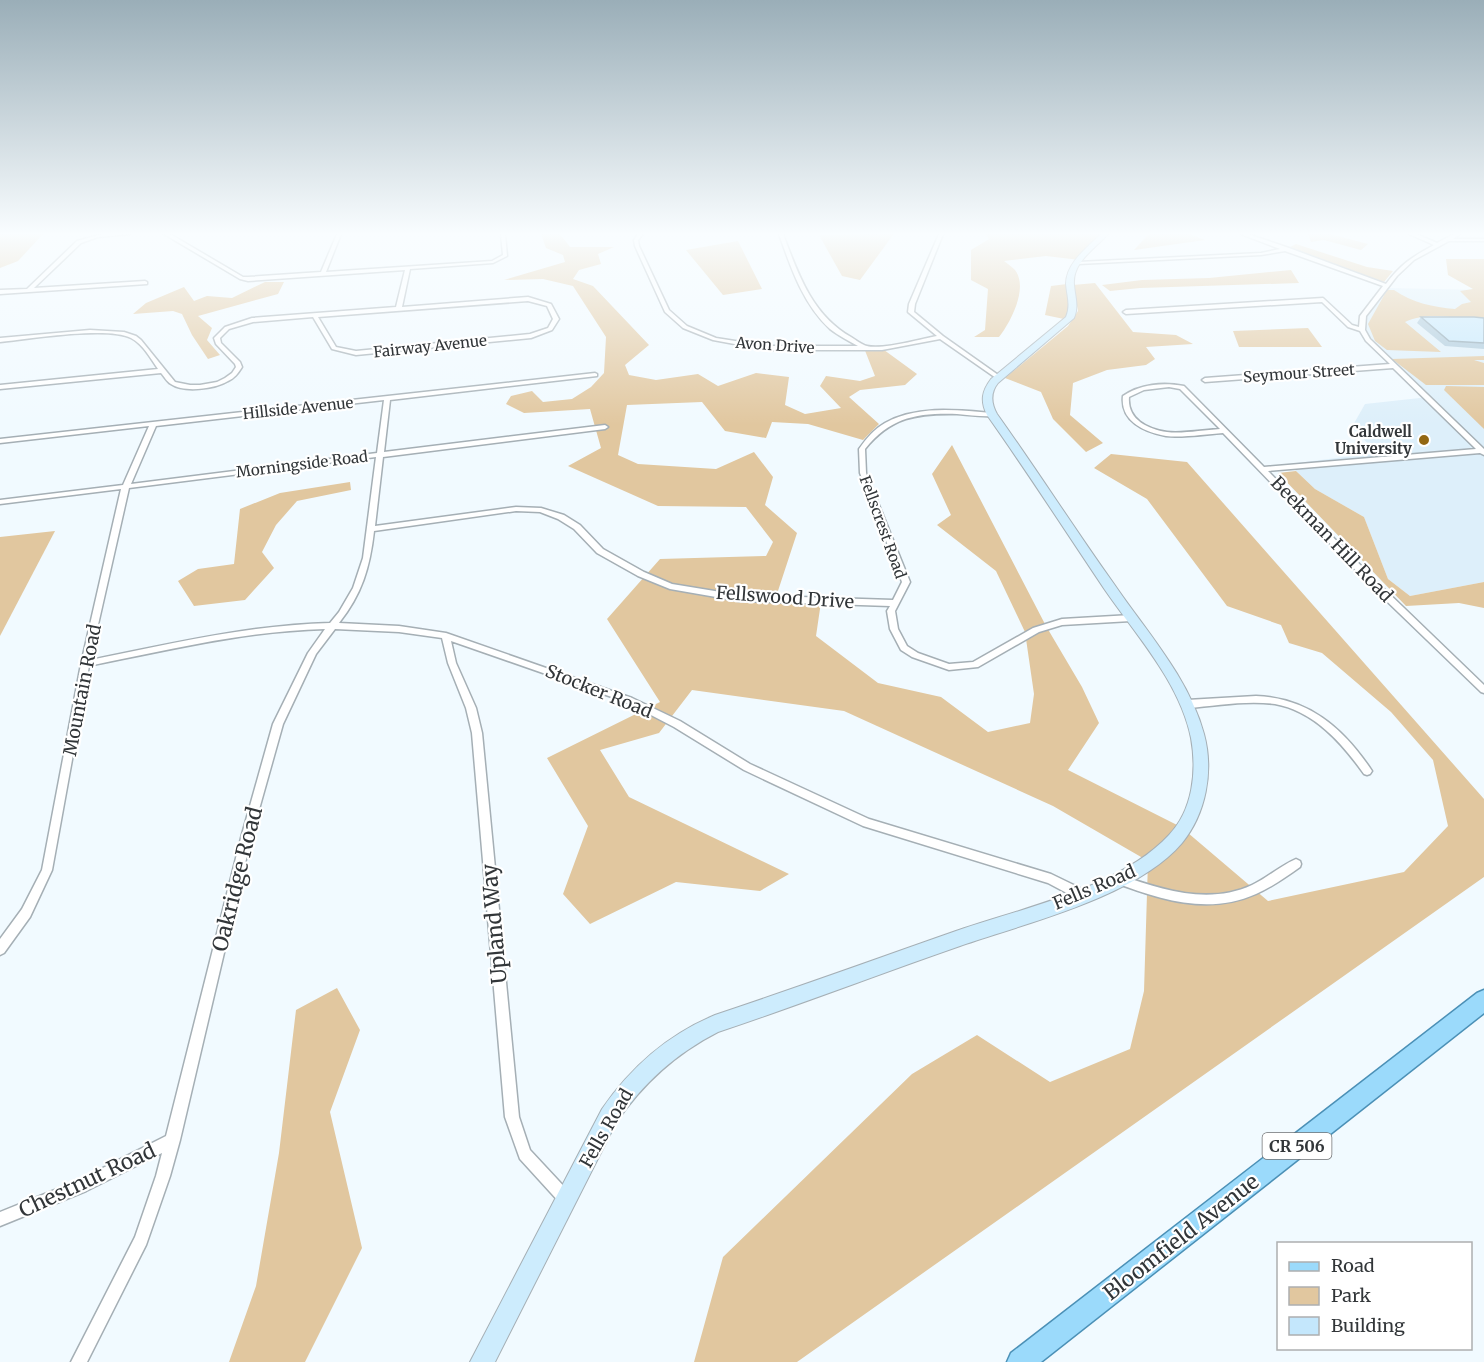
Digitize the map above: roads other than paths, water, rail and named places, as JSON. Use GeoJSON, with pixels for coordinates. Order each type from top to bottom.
{"type":"FeatureCollection","features":[{"type":"Feature","properties":{"kind":"main road","name":"Bloomfield Avenue"},"geometry":{"type":"LineString","coordinates":[[1020,1362],[1484,1000]]}},
{"type":"Feature","properties":{"kind":"street"},"geometry":{"type":"LineString","coordinates":[[399,309],[402,298]]}},
{"type":"Feature","properties":{"kind":"street","name":"Avon Drive"},"geometry":{"type":"LineString","coordinates":[[660,298],[672,317],[693,331],[715,339],[753,347],[904,346],[941,337]]}},
{"type":"Feature","properties":{"kind":"street"},"geometry":{"type":"LineString","coordinates":[[810,298],[833,328],[865,348]]}},
{"type":"Feature","properties":{"kind":"street"},"geometry":{"type":"LineString","coordinates":[[915,298],[911,308],[915,317],[998,377]]}},
{"type":"Feature","properties":{"kind":"street"},"geometry":{"type":"LineString","coordinates":[[992,415],[987,395],[998,377],[1070,318],[1074,311],[1073,298]]}},
{"type":"Feature","properties":{"kind":"street"},"geometry":{"type":"LineString","coordinates":[[1378,298],[1363,316],[1362,330],[1368,340],[1483,452]]}},
{"type":"Feature","properties":{"kind":"street","name":"Fairway Avenue"},"geometry":{"type":"LineString","coordinates":[[0,340],[99,332],[125,333],[138,340],[173,383],[180,386],[201,387],[219,383],[233,375],[239,367],[217,340],[223,331],[252,320],[314,315],[533,300],[549,304],[556,320],[550,329],[531,336],[356,353],[334,348],[314,315]]}},
{"type":"Feature","properties":{"kind":"street"},"geometry":{"type":"LineString","coordinates":[[1126,312],[1323,300],[1350,326],[1362,330]]}},
{"type":"Feature","properties":{"kind":"street","name":"Seymour Street"},"geometry":{"type":"LineString","coordinates":[[1205,380],[1393,366]]}},
{"type":"Feature","properties":{"kind":"street"},"geometry":{"type":"LineString","coordinates":[[0,387],[161,371]]}},
{"type":"Feature","properties":{"kind":"street","name":"Hillside Avenue"},"geometry":{"type":"LineString","coordinates":[[0,441],[595,375]]}},
{"type":"Feature","properties":{"kind":"street","name":"Beekman Hill Road"},"geometry":{"type":"LineString","coordinates":[[1227,431],[1168,434],[1135,423],[1130,418],[1124,400],[1126,396],[1143,388],[1182,387],[1227,431],[1374,584],[1484,690]]}},
{"type":"Feature","properties":{"kind":"street","name":"Oakridge Road"},"geometry":{"type":"LineString","coordinates":[[78,1362],[141,1240],[153,1207],[173,1140],[243,849],[278,724],[303,670],[361,580],[367,558],[387,398]]}},
{"type":"Feature","properties":{"kind":"street","name":"Fellscrest Road"},"geometry":{"type":"LineString","coordinates":[[896,603],[906,582],[863,473],[862,449],[879,427],[903,417],[933,413],[992,415]]}},
{"type":"Feature","properties":{"kind":"street","name":"Fells Road"},"geometry":{"type":"LineString","coordinates":[[482,1362],[619,1100],[656,1058],[686,1038],[715,1024],[1082,895],[1120,879],[1158,856],[1174,841],[1193,813],[1198,796],[1201,765],[1198,735],[1187,704],[992,415]]}},
{"type":"Feature","properties":{"kind":"street","name":"Mountain Road"},"geometry":{"type":"LineString","coordinates":[[0,949],[26,913],[47,870],[86,664],[126,486],[153,424]]}},
{"type":"Feature","properties":{"kind":"street","name":"Morningside Road"},"geometry":{"type":"LineString","coordinates":[[0,502],[604,427]]}},
{"type":"Feature","properties":{"kind":"street"},"geometry":{"type":"LineString","coordinates":[[1264,469],[1483,452]]}},
{"type":"Feature","properties":{"kind":"street","name":"Fellswood Drive"},"geometry":{"type":"LineString","coordinates":[[370,529],[516,509],[533,509],[561,517],[577,528],[600,552],[641,574],[670,586],[739,598],[896,603]]}},
{"type":"Feature","properties":{"kind":"street"},"geometry":{"type":"LineString","coordinates":[[896,603],[891,611],[892,620],[904,648],[915,655],[949,667],[975,665],[1036,630],[1062,622],[1131,618]]}},
{"type":"Feature","properties":{"kind":"street","name":"Stocker Road"},"geometry":{"type":"LineString","coordinates":[[86,664],[241,633],[279,628],[333,626],[388,628],[446,636],[628,700],[677,724],[747,767],[867,823],[1051,879],[1082,895]]}},
{"type":"Feature","properties":{"kind":"street","name":"Upland Way"},"geometry":{"type":"LineString","coordinates":[[446,636],[452,663],[471,708],[477,733],[512,1117],[525,1154],[566,1199]]}},
{"type":"Feature","properties":{"kind":"street"},"geometry":{"type":"LineString","coordinates":[[1187,704],[1274,700],[1290,705],[1320,721],[1333,731],[1359,758],[1367,771]]}},
{"type":"Feature","properties":{"kind":"street"},"geometry":{"type":"LineString","coordinates":[[1120,879],[1161,895],[1229,899],[1273,882],[1296,864]]}},
{"type":"Feature","properties":{"kind":"street","name":"Chestnut Road"},"geometry":{"type":"LineString","coordinates":[[0,1219],[81,1186],[173,1140]]}},
{"type":"Feature","properties":{"kind":"place","name":"Caldwell University"},"geometry":{"type":"Point","coordinates":[1424,440]}}]}
